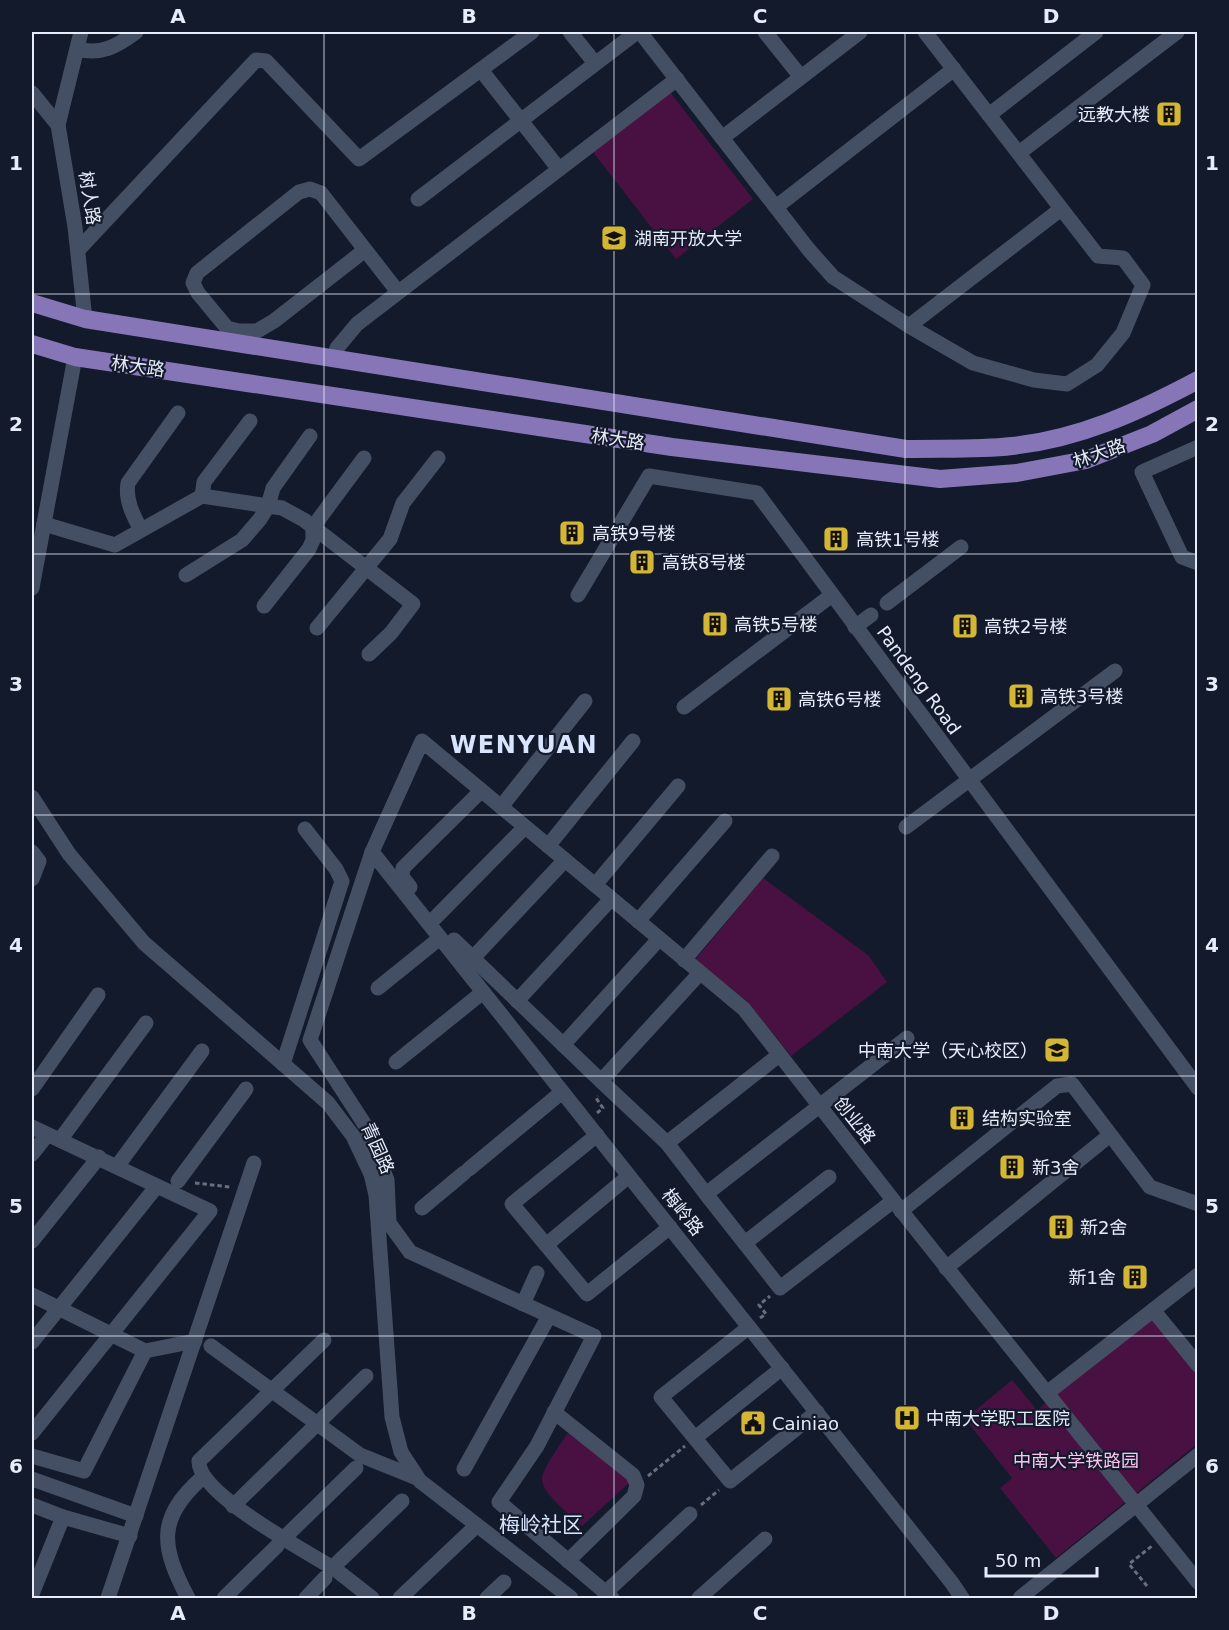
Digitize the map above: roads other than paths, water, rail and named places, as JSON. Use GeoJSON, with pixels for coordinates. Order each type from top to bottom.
{"type":"FeatureCollection","features":[{"type":"Feature","properties":{"kind":"main road"},"geometry":{"type":"LineString","coordinates":[[32,303],[85,319],[906,449],[1011,447],[1074,435],[1138,412],[1197,380]]}},
{"type":"Feature","properties":{"kind":"main road","name":"林大路"},"geometry":{"type":"LineString","coordinates":[[32,344],[75,357],[672,447],[940,479],[1017,473],[1086,460],[1152,434],[1197,409]]}},
{"type":"Feature","properties":{"kind":"street"},"geometry":{"type":"LineString","coordinates":[[58,125],[81,32]]}},
{"type":"Feature","properties":{"kind":"street"},"geometry":{"type":"LineString","coordinates":[[76,49],[101,52],[119,45],[136,32]]}},
{"type":"Feature","properties":{"kind":"street"},"geometry":{"type":"LineString","coordinates":[[78,250],[244,70],[256,60],[266,61],[359,159],[532,32]]}},
{"type":"Feature","properties":{"kind":"street"},"geometry":{"type":"LineString","coordinates":[[570,32],[595,63]]}},
{"type":"Feature","properties":{"kind":"street"},"geometry":{"type":"LineString","coordinates":[[418,199],[638,32],[834,277],[909,326],[973,363],[1034,380],[1067,384],[1097,365],[1123,333],[1143,285],[1123,258],[1098,256],[925,32]]}},
{"type":"Feature","properties":{"kind":"street"},"geometry":{"type":"LineString","coordinates":[[765,32],[801,77]]}},
{"type":"Feature","properties":{"kind":"street"},"geometry":{"type":"LineString","coordinates":[[722,138],[860,32]]}},
{"type":"Feature","properties":{"kind":"street"},"geometry":{"type":"LineString","coordinates":[[989,115],[1096,32]]}},
{"type":"Feature","properties":{"kind":"street"},"geometry":{"type":"LineString","coordinates":[[1019,153],[1177,32]]}},
{"type":"Feature","properties":{"kind":"street"},"geometry":{"type":"LineString","coordinates":[[776,207],[954,69]]}},
{"type":"Feature","properties":{"kind":"street"},"geometry":{"type":"LineString","coordinates":[[481,70],[559,169]]}},
{"type":"Feature","properties":{"kind":"street"},"geometry":{"type":"LineString","coordinates":[[334,359],[338,348],[357,324],[677,79]]}},
{"type":"Feature","properties":{"kind":"street"},"geometry":{"type":"LineString","coordinates":[[32,93],[58,125]]}},
{"type":"Feature","properties":{"kind":"street","name":"树人路"},"geometry":{"type":"LineString","coordinates":[[58,125],[78,250],[85,319]]}},
{"type":"Feature","properties":{"kind":"street"},"geometry":{"type":"LineString","coordinates":[[365,250],[274,321],[257,331],[227,328],[198,293],[193,283],[197,273],[299,192],[310,189],[321,193],[398,292]]}},
{"type":"Feature","properties":{"kind":"street"},"geometry":{"type":"LineString","coordinates":[[909,326],[1061,209]]}},
{"type":"Feature","properties":{"kind":"street"},"geometry":{"type":"LineString","coordinates":[[32,588],[75,357]]}},
{"type":"Feature","properties":{"kind":"street"},"geometry":{"type":"LineString","coordinates":[[141,530],[131,510],[127,492],[128,483],[178,413]]}},
{"type":"Feature","properties":{"kind":"street"},"geometry":{"type":"LineString","coordinates":[[202,496],[204,482],[250,421]]}},
{"type":"Feature","properties":{"kind":"street"},"geometry":{"type":"LineString","coordinates":[[186,575],[242,540],[268,506],[273,488],[310,436]]}},
{"type":"Feature","properties":{"kind":"street"},"geometry":{"type":"LineString","coordinates":[[1197,447],[1142,472],[1182,557],[1197,563]]}},
{"type":"Feature","properties":{"kind":"street"},"geometry":{"type":"LineString","coordinates":[[264,606],[309,549],[313,540],[313,527],[364,458]]}},
{"type":"Feature","properties":{"kind":"street"},"geometry":{"type":"LineString","coordinates":[[317,628],[390,539],[403,503],[438,458]]}},
{"type":"Feature","properties":{"kind":"street","name":"Pandeng Road"},"geometry":{"type":"LineString","coordinates":[[578,595],[649,476],[757,493],[1197,1088]]}},
{"type":"Feature","properties":{"kind":"street"},"geometry":{"type":"LineString","coordinates":[[44,524],[115,545],[202,496],[282,508],[313,527],[413,604],[391,633],[369,654]]}},
{"type":"Feature","properties":{"kind":"street"},"geometry":{"type":"LineString","coordinates":[[887,603],[961,547]]}},
{"type":"Feature","properties":{"kind":"street"},"geometry":{"type":"LineString","coordinates":[[684,707],[832,595]]}},
{"type":"Feature","properties":{"kind":"street"},"geometry":{"type":"LineString","coordinates":[[855,627],[871,615]]}},
{"type":"Feature","properties":{"kind":"street"},"geometry":{"type":"LineString","coordinates":[[906,827],[1115,671]]}},
{"type":"Feature","properties":{"kind":"street"},"geometry":{"type":"LineString","coordinates":[[501,807],[585,701]]}},
{"type":"Feature","properties":{"kind":"street","name":"创业路"},"geometry":{"type":"LineString","coordinates":[[372,852],[422,741],[744,1009],[946,1268],[1197,1582]]}},
{"type":"Feature","properties":{"kind":"street"},"geometry":{"type":"LineString","coordinates":[[548,846],[633,741]]}},
{"type":"Feature","properties":{"kind":"street"},"geometry":{"type":"LineString","coordinates":[[595,885],[678,786]]}},
{"type":"Feature","properties":{"kind":"street"},"geometry":{"type":"LineString","coordinates":[[481,791],[401,873],[402,877],[472,959],[667,1143],[780,1288],[897,1206],[1057,1086],[1072,1084],[1149,1187],[1197,1204]]}},
{"type":"Feature","properties":{"kind":"street","name":"青园路"},"geometry":{"type":"LineString","coordinates":[[32,797],[69,854],[144,943],[283,1064],[343,1120],[364,1156],[376,1195],[392,1417],[402,1452],[417,1478],[571,1599]]}},
{"type":"Feature","properties":{"kind":"street"},"geometry":{"type":"LineString","coordinates":[[638,921],[725,821]]}},
{"type":"Feature","properties":{"kind":"street"},"geometry":{"type":"LineString","coordinates":[[435,918],[525,827]]}},
{"type":"Feature","properties":{"kind":"street"},"geometry":{"type":"LineString","coordinates":[[283,1064],[342,881],[336,869],[305,829]]}},
{"type":"Feature","properties":{"kind":"street"},"geometry":{"type":"LineString","coordinates":[[32,852],[39,861],[32,879]]}},
{"type":"Feature","properties":{"kind":"street"},"geometry":{"type":"LineString","coordinates":[[372,852],[310,1040],[365,1125],[387,1180],[389,1223],[410,1252],[594,1336],[537,1446],[499,1502],[608,1596],[690,1514]]}},
{"type":"Feature","properties":{"kind":"street","name":"梅岭路"},"geometry":{"type":"LineString","coordinates":[[372,852],[817,1412],[952,1583],[962,1599]]}},
{"type":"Feature","properties":{"kind":"street"},"geometry":{"type":"LineString","coordinates":[[684,960],[772,856]]}},
{"type":"Feature","properties":{"kind":"street"},"geometry":{"type":"LineString","coordinates":[[472,959],[565,860]]}},
{"type":"Feature","properties":{"kind":"street"},"geometry":{"type":"LineString","coordinates":[[517,1001],[611,899]]}},
{"type":"Feature","properties":{"kind":"street"},"geometry":{"type":"LineString","coordinates":[[378,988],[440,938]]}},
{"type":"Feature","properties":{"kind":"street"},"geometry":{"type":"LineString","coordinates":[[563,1045],[659,939]]}},
{"type":"Feature","properties":{"kind":"street"},"geometry":{"type":"LineString","coordinates":[[604,1084],[700,973]]}},
{"type":"Feature","properties":{"kind":"street"},"geometry":{"type":"LineString","coordinates":[[396,1062],[483,992]]}},
{"type":"Feature","properties":{"kind":"street"},"geometry":{"type":"LineString","coordinates":[[32,1089],[98,995]]}},
{"type":"Feature","properties":{"kind":"street"},"geometry":{"type":"LineString","coordinates":[[32,1154],[53,1137],[146,1023]]}},
{"type":"Feature","properties":{"kind":"street"},"geometry":{"type":"LineString","coordinates":[[706,1194],[907,1038]]}},
{"type":"Feature","properties":{"kind":"street"},"geometry":{"type":"LineString","coordinates":[[118,1165],[202,1051]]}},
{"type":"Feature","properties":{"kind":"street"},"geometry":{"type":"LineString","coordinates":[[667,1143],[779,1055]]}},
{"type":"Feature","properties":{"kind":"street"},"geometry":{"type":"LineString","coordinates":[[178,1181],[246,1089]]}},
{"type":"Feature","properties":{"kind":"street"},"geometry":{"type":"LineString","coordinates":[[422,1208],[562,1092]]}},
{"type":"Feature","properties":{"kind":"street"},"geometry":{"type":"LineString","coordinates":[[32,1127],[118,1165],[210,1211],[32,1432]]}},
{"type":"Feature","properties":{"kind":"street"},"geometry":{"type":"LineString","coordinates":[[592,1129],[512,1204],[587,1294],[670,1227]]}},
{"type":"Feature","properties":{"kind":"street"},"geometry":{"type":"LineString","coordinates":[[946,1268],[1110,1135]]}},
{"type":"Feature","properties":{"kind":"street"},"geometry":{"type":"LineString","coordinates":[[32,1241],[99,1157]]}},
{"type":"Feature","properties":{"kind":"street"},"geometry":{"type":"LineString","coordinates":[[108,1599],[254,1163]]}},
{"type":"Feature","properties":{"kind":"street"},"geometry":{"type":"LineString","coordinates":[[546,1245],[629,1176]]}},
{"type":"Feature","properties":{"kind":"street"},"geometry":{"type":"LineString","coordinates":[[745,1244],[829,1177]]}},
{"type":"Feature","properties":{"kind":"street"},"geometry":{"type":"LineString","coordinates":[[32,1342],[158,1185]]}},
{"type":"Feature","properties":{"kind":"street"},"geometry":{"type":"LineString","coordinates":[[523,1304],[537,1272]]}},
{"type":"Feature","properties":{"kind":"street"},"geometry":{"type":"LineString","coordinates":[[1047,1393],[1197,1275]]}},
{"type":"Feature","properties":{"kind":"street"},"geometry":{"type":"LineString","coordinates":[[32,1295],[145,1350],[195,1341]]}},
{"type":"Feature","properties":{"kind":"street"},"geometry":{"type":"LineString","coordinates":[[1153,1310],[1197,1365]]}},
{"type":"Feature","properties":{"kind":"street"},"geometry":{"type":"LineString","coordinates":[[464,1469],[549,1316]]}},
{"type":"Feature","properties":{"kind":"street"},"geometry":{"type":"LineString","coordinates":[[749,1327],[661,1397],[730,1481],[817,1412]]}},
{"type":"Feature","properties":{"kind":"street"},"geometry":{"type":"LineString","coordinates":[[324,1340],[199,1461],[199,1469],[203,1477],[233,1506],[280,1542],[372,1599]]}},
{"type":"Feature","properties":{"kind":"street"},"geometry":{"type":"LineString","coordinates":[[212,1346],[360,1455],[417,1478]]}},
{"type":"Feature","properties":{"kind":"street"},"geometry":{"type":"LineString","coordinates":[[32,1456],[84,1471],[145,1350]]}},
{"type":"Feature","properties":{"kind":"street"},"geometry":{"type":"LineString","coordinates":[[695,1438],[782,1368]]}},
{"type":"Feature","properties":{"kind":"street"},"geometry":{"type":"LineString","coordinates":[[233,1506],[366,1376]]}},
{"type":"Feature","properties":{"kind":"street"},"geometry":{"type":"LineString","coordinates":[[554,1412],[633,1475],[638,1485],[634,1496],[568,1561]]}},
{"type":"Feature","properties":{"kind":"street"},"geometry":{"type":"LineString","coordinates":[[1020,1599],[1197,1455]]}},
{"type":"Feature","properties":{"kind":"street"},"geometry":{"type":"LineString","coordinates":[[224,1599],[356,1468]]}},
{"type":"Feature","properties":{"kind":"street"},"geometry":{"type":"LineString","coordinates":[[188,1599],[174,1572],[166,1537],[172,1515],[187,1491],[203,1477]]}},
{"type":"Feature","properties":{"kind":"street"},"geometry":{"type":"LineString","coordinates":[[32,1479],[136,1516]]}},
{"type":"Feature","properties":{"kind":"street"},"geometry":{"type":"LineString","coordinates":[[306,1599],[328,1573],[402,1501]]}},
{"type":"Feature","properties":{"kind":"street"},"geometry":{"type":"LineString","coordinates":[[32,1505],[129,1536]]}},
{"type":"Feature","properties":{"kind":"street"},"geometry":{"type":"LineString","coordinates":[[32,1594],[63,1516]]}},
{"type":"Feature","properties":{"kind":"street"},"geometry":{"type":"LineString","coordinates":[[400,1599],[476,1526]]}},
{"type":"Feature","properties":{"kind":"street"},"geometry":{"type":"LineString","coordinates":[[699,1599],[765,1539]]}},
{"type":"Feature","properties":{"kind":"street"},"geometry":{"type":"LineString","coordinates":[[487,1599],[504,1582]]}},
{"type":"Feature","properties":{"kind":"place","name":"远教大楼"},"geometry":{"type":"Point","coordinates":[1169,114]}},
{"type":"Feature","properties":{"kind":"place","name":"湖南开放大学"},"geometry":{"type":"Point","coordinates":[614,238]}},
{"type":"Feature","properties":{"kind":"place","name":"高铁9号楼"},"geometry":{"type":"Point","coordinates":[572,533]}},
{"type":"Feature","properties":{"kind":"place","name":"高铁1号楼"},"geometry":{"type":"Point","coordinates":[836,539]}},
{"type":"Feature","properties":{"kind":"place","name":"高铁8号楼"},"geometry":{"type":"Point","coordinates":[642,562]}},
{"type":"Feature","properties":{"kind":"place","name":"高铁5号楼"},"geometry":{"type":"Point","coordinates":[715,624]}},
{"type":"Feature","properties":{"kind":"place","name":"高铁2号楼"},"geometry":{"type":"Point","coordinates":[965,626]}},
{"type":"Feature","properties":{"kind":"place","name":"高铁3号楼"},"geometry":{"type":"Point","coordinates":[1021,696]}},
{"type":"Feature","properties":{"kind":"place","name":"高铁6号楼"},"geometry":{"type":"Point","coordinates":[779,699]}},
{"type":"Feature","properties":{"kind":"place","name":"中南大学（天心校区）"},"geometry":{"type":"Point","coordinates":[1057,1050]}},
{"type":"Feature","properties":{"kind":"place","name":"结构实验室"},"geometry":{"type":"Point","coordinates":[962,1118]}},
{"type":"Feature","properties":{"kind":"place","name":"新3舍"},"geometry":{"type":"Point","coordinates":[1012,1167]}},
{"type":"Feature","properties":{"kind":"place","name":"新2舍"},"geometry":{"type":"Point","coordinates":[1061,1227]}},
{"type":"Feature","properties":{"kind":"place","name":"新1舍"},"geometry":{"type":"Point","coordinates":[1135,1277]}},
{"type":"Feature","properties":{"kind":"place","name":"中南大学职工医院"},"geometry":{"type":"Point","coordinates":[907,1418]}},
{"type":"Feature","properties":{"kind":"place","name":"Cainiao"},"geometry":{"type":"Point","coordinates":[753,1423]}},
{"type":"Feature","properties":{"kind":"district","name":"WENYUAN"},"geometry":{"type":"Point","coordinates":[524,745]}},
{"type":"Feature","properties":{"kind":"district","name":"梅岭社区"},"geometry":{"type":"Point","coordinates":[541,1525]}},
{"type":"Feature","properties":{"kind":"park label","name":"中南大学铁路园"},"geometry":{"type":"Point","coordinates":[1076,1460]}}]}
